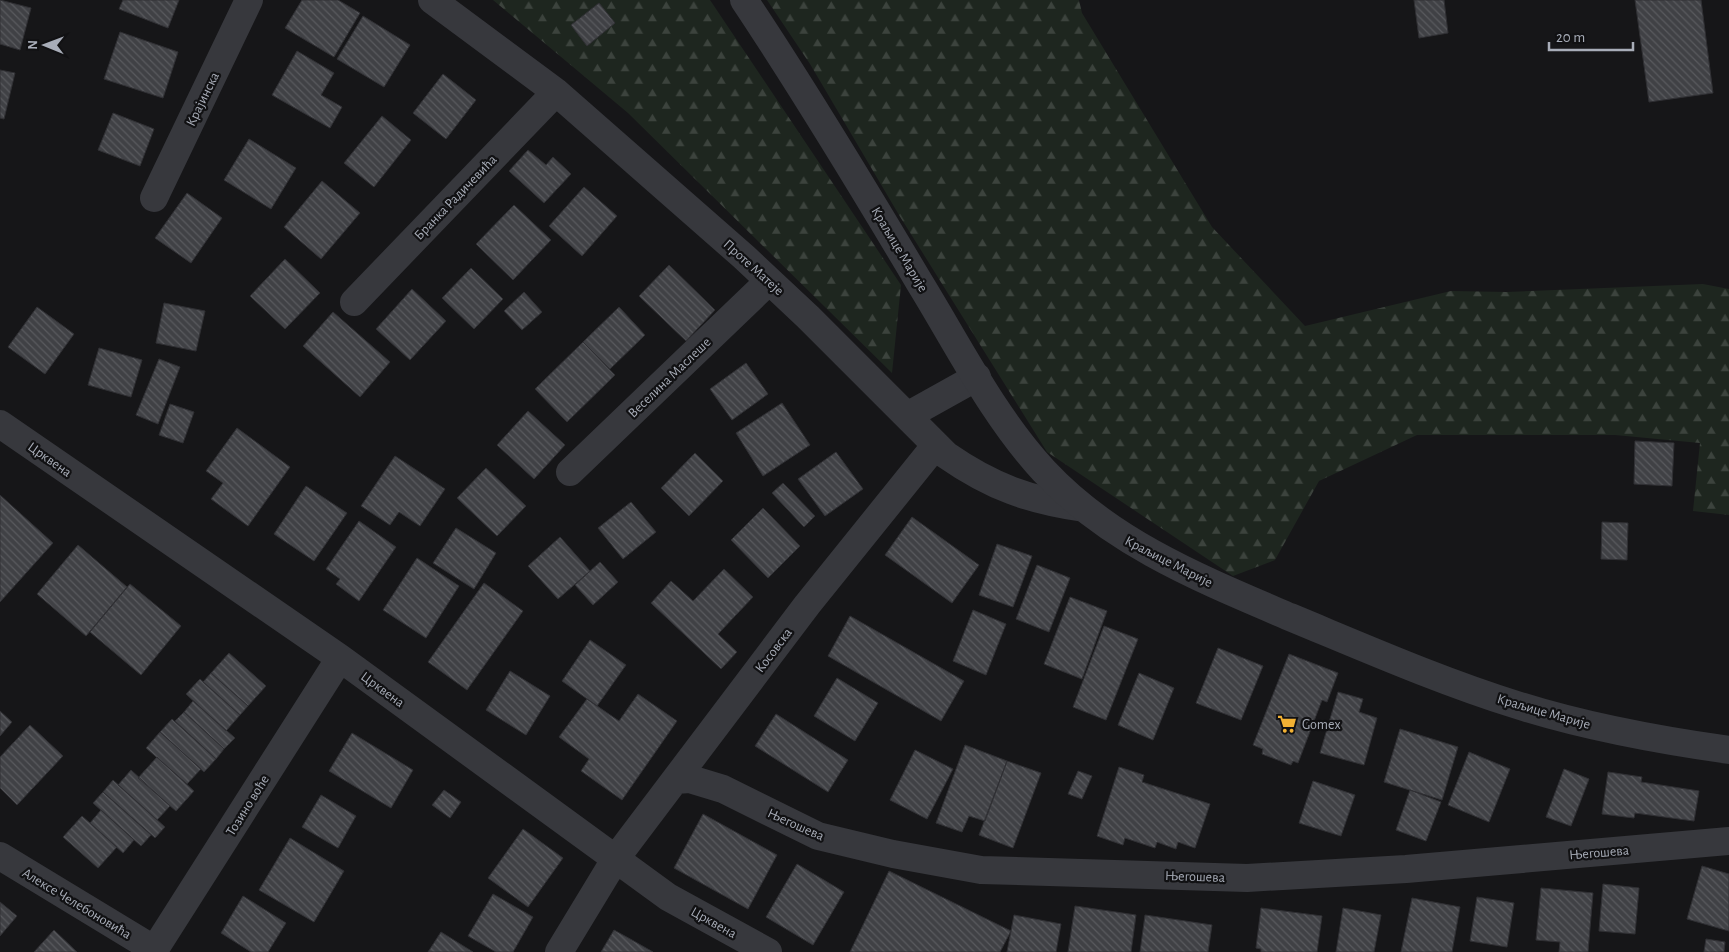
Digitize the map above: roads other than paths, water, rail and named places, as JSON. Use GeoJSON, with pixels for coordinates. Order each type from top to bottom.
{"type":"FeatureCollection","features":[{"type":"Feature","properties":{"kind":"street","name":"Крајинска"},"geometry":{"type":"LineString","coordinates":[[154,198],[249,0]]}},
{"type":"Feature","properties":{"kind":"street","name":"Проте Матеје"},"geometry":{"type":"LineString","coordinates":[[432,0],[556,92],[769,281],[907,416],[935,446],[965,468],[1020,495],[1049,503],[1084,508]]}},
{"type":"Feature","properties":{"kind":"street","name":"Краљице Марије"},"geometry":{"type":"LineString","coordinates":[[744,0],[832,138],[1000,413],[1043,469],[1084,508],[1122,537],[1192,575],[1323,631],[1454,683],[1518,706],[1593,725],[1729,750]]}},
{"type":"Feature","properties":{"kind":"street","name":"Бранка Радичевића"},"geometry":{"type":"LineString","coordinates":[[354,302],[556,92]]}},
{"type":"Feature","properties":{"kind":"street","name":"Веселина Маслеше"},"geometry":{"type":"LineString","coordinates":[[570,472],[769,281]]}},
{"type":"Feature","properties":{"kind":"street"},"geometry":{"type":"LineString","coordinates":[[907,416],[977,377]]}},
{"type":"Feature","properties":{"kind":"street","name":"Црквена"},"geometry":{"type":"LineString","coordinates":[[0,424],[340,658],[668,897],[768,952]]}},
{"type":"Feature","properties":{"kind":"street","name":"Косовска"},"geometry":{"type":"LineString","coordinates":[[559,952],[616,858],[807,605],[935,446]]}},
{"type":"Feature","properties":{"kind":"street","name":"Тозино воће"},"geometry":{"type":"LineString","coordinates":[[154,951],[340,658]]}},
{"type":"Feature","properties":{"kind":"street","name":"Његошева"},"geometry":{"type":"LineString","coordinates":[[675,780],[690,779],[723,790],[818,836],[893,854],[981,870],[1247,878],[1406,869],[1729,841]]}},
{"type":"Feature","properties":{"kind":"street","name":"Алексе Челебоновића"},"geometry":{"type":"LineString","coordinates":[[0,856],[154,951]]}},
{"type":"Feature","properties":{"kind":"place","name":"Gomex"},"geometry":{"type":"Point","coordinates":[1287,724]}}]}
